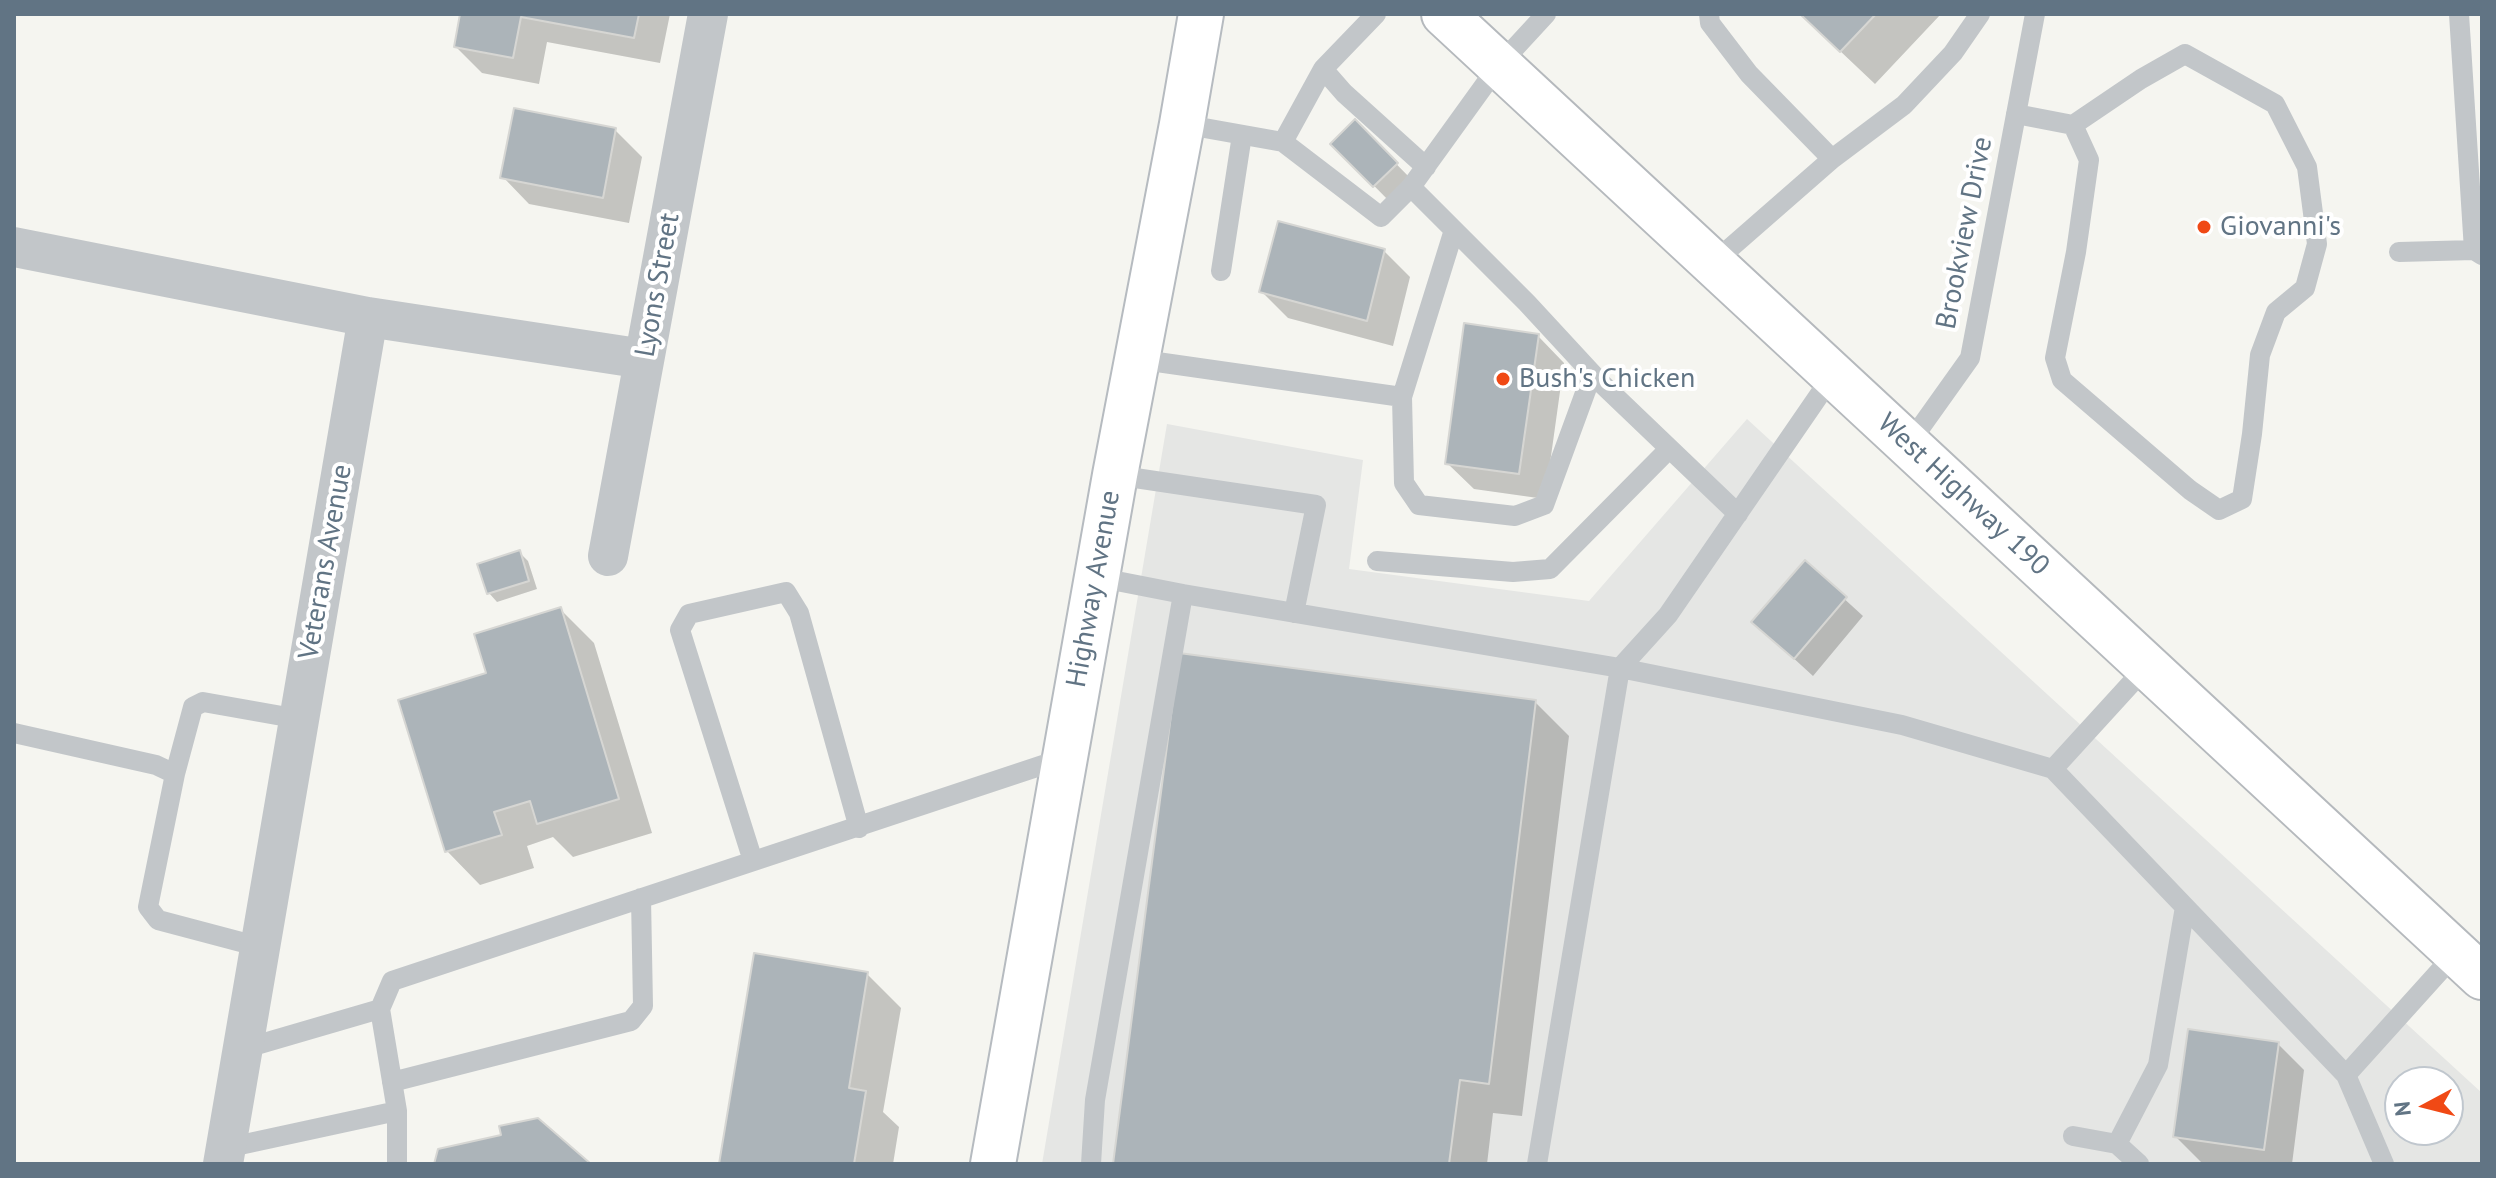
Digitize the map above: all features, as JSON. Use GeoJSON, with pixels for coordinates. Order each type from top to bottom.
{"type":"FeatureCollection","features":[{"type":"Feature","properties":{"kind":"main road","name":"Highway Avenue"},"geometry":{"type":"LineString","coordinates":[[993,1164],[1096,577],[1201,14]]}},
{"type":"Feature","properties":{"kind":"main road","name":"West Highway 190"},"geometry":{"type":"LineString","coordinates":[[1444,14],[2469,965]]}},
{"type":"Feature","properties":{"kind":"street","name":"Lyons Street"},"geometry":{"type":"LineString","coordinates":[[608,556],[708,14]]}},
{"type":"Feature","properties":{"kind":"street"},"geometry":{"type":"LineString","coordinates":[[14,247],[368,317],[644,359]]}},
{"type":"Feature","properties":{"kind":"street","name":"Veterans Avenue"},"geometry":{"type":"LineString","coordinates":[[224,1156],[368,317]]}},
{"type":"Feature","properties":{"kind":"lane"},"geometry":{"type":"LineString","coordinates":[[1283,142],[1323,69],[1376,14]]}},
{"type":"Feature","properties":{"kind":"lane"},"geometry":{"type":"LineString","coordinates":[[1182,124],[1283,142],[1381,217],[1411,187],[1499,65],[1546,14]]}},
{"type":"Feature","properties":{"kind":"lane"},"geometry":{"type":"LineString","coordinates":[[1709,14],[1710,23],[1749,74],[1832,159]]}},
{"type":"Feature","properties":{"kind":"lane"},"geometry":{"type":"LineString","coordinates":[[1713,263],[1832,159],[1904,105],[1953,53],[1980,14]]}},
{"type":"Feature","properties":{"kind":"lane","name":"Brookview Drive"},"geometry":{"type":"LineString","coordinates":[[1908,445],[1970,358],[2035,14]]}},
{"type":"Feature","properties":{"kind":"lane"},"geometry":{"type":"LineString","coordinates":[[2399,252],[2478,252],[2459,14]]}},
{"type":"Feature","properties":{"kind":"lane"},"geometry":{"type":"LineString","coordinates":[[2016,114],[2073,125],[2141,79],[2185,54],[2275,104],[2307,167],[2317,244],[2305,288],[2276,312],[2260,355],[2242,499],[2219,510],[2190,490],[2062,380],[2055,358],[2076,252],[2089,160],[2073,125]]}},
{"type":"Feature","properties":{"kind":"lane"},"geometry":{"type":"LineString","coordinates":[[1323,69],[1344,93],[1426,167]]}},
{"type":"Feature","properties":{"kind":"lane"},"geometry":{"type":"LineString","coordinates":[[1221,271],[1242,135]]}},
{"type":"Feature","properties":{"kind":"lane"},"geometry":{"type":"LineString","coordinates":[[1411,187],[1527,303],[1592,374],[1738,514]]}},
{"type":"Feature","properties":{"kind":"lane"},"geometry":{"type":"LineString","coordinates":[[1454,230],[1402,397],[1404,483],[1419,505],[1515,516],[1544,505],[1592,374]]}},
{"type":"Feature","properties":{"kind":"lane"},"geometry":{"type":"LineString","coordinates":[[1136,359],[1402,397]]}},
{"type":"Feature","properties":{"kind":"lane"},"geometry":{"type":"LineString","coordinates":[[1537,1164],[1620,668],[1668,615],[1833,375]]}},
{"type":"Feature","properties":{"kind":"lane"},"geometry":{"type":"LineString","coordinates":[[1377,561],[1513,572],[1550,569],[1669,449]]}},
{"type":"Feature","properties":{"kind":"lane"},"geometry":{"type":"LineString","coordinates":[[1115,475],[1316,505],[1294,613]]}},
{"type":"Feature","properties":{"kind":"lane"},"geometry":{"type":"LineString","coordinates":[[1096,577],[1620,668],[1902,725],[2053,769],[2346,1075],[2384,1164]]}},
{"type":"Feature","properties":{"kind":"lane"},"geometry":{"type":"LineString","coordinates":[[753,861],[680,630],[689,614],[786,592],[799,613],[859,828]]}},
{"type":"Feature","properties":{"kind":"lane"},"geometry":{"type":"LineString","coordinates":[[1091,1164],[1095,1100],[1183,594]]}},
{"type":"Feature","properties":{"kind":"lane"},"geometry":{"type":"LineString","coordinates":[[2053,769],[2147,666]]}},
{"type":"Feature","properties":{"kind":"lane"},"geometry":{"type":"LineString","coordinates":[[260,947],[158,920],[148,907],[175,774],[193,707],[203,702],[299,719]]}},
{"type":"Feature","properties":{"kind":"lane"},"geometry":{"type":"LineString","coordinates":[[14,733],[156,765],[175,774]]}},
{"type":"Feature","properties":{"kind":"lane"},"geometry":{"type":"LineString","coordinates":[[397,1164],[397,1111],[380,1009],[392,981],[1064,758]]}},
{"type":"Feature","properties":{"kind":"lane"},"geometry":{"type":"LineString","coordinates":[[392,1082],[631,1021],[643,1006],[641,898]]}},
{"type":"Feature","properties":{"kind":"lane"},"geometry":{"type":"LineString","coordinates":[[2117,1144],[2158,1065],[2185,907]]}},
{"type":"Feature","properties":{"kind":"lane"},"geometry":{"type":"LineString","coordinates":[[2346,1075],[2469,965]]}},
{"type":"Feature","properties":{"kind":"lane"},"geometry":{"type":"LineString","coordinates":[[243,1049],[380,1009]]}},
{"type":"Feature","properties":{"kind":"lane"},"geometry":{"type":"LineString","coordinates":[[224,1156],[397,1111]]}},
{"type":"Feature","properties":{"kind":"lane"},"geometry":{"type":"LineString","coordinates":[[2073,1136],[2117,1144],[2139,1164]]}},
{"type":"Feature","properties":{"kind":"shaded area"},"geometry":{"type":"Polygon","coordinates":[[[1747,419],[2453,1066],[2384,1066],[2384,1146],[2464,1146],[2464,1076],[2482,1093],[2482,1164],[1042,1164],[1167,424],[1363,460],[1349,569],[1589,601],[1747,419]]]}},
{"type":"Feature","properties":{"kind":"building"},"geometry":{"type":"Polygon","coordinates":[[[460,14],[639,14],[634,38],[521,17],[513,58],[454,47],[460,14]]]}},
{"type":"Feature","properties":{"kind":"building"},"geometry":{"type":"Polygon","coordinates":[[[1800,14],[1876,14],[1840,52],[1800,14]]]}},
{"type":"Feature","properties":{"kind":"building"},"geometry":{"type":"Polygon","coordinates":[[[514,108],[616,128],[603,198],[500,178],[514,108]]]}},
{"type":"Feature","properties":{"kind":"building"},"geometry":{"type":"Polygon","coordinates":[[[1355,119],[1398,163],[1373,187],[1330,144],[1355,119]]]}},
{"type":"Feature","properties":{"kind":"building"},"geometry":{"type":"Polygon","coordinates":[[[1278,221],[1385,249],[1367,321],[1259,292],[1278,221]]]}},
{"type":"Feature","properties":{"kind":"building"},"geometry":{"type":"Polygon","coordinates":[[[1464,323],[1539,334],[1519,474],[1445,464],[1464,323]]]}},
{"type":"Feature","properties":{"kind":"building"},"geometry":{"type":"Polygon","coordinates":[[[520,550],[529,581],[487,594],[477,564],[520,550]]]}},
{"type":"Feature","properties":{"kind":"building"},"geometry":{"type":"Polygon","coordinates":[[[1805,560],[1847,597],[1794,659],[1751,622],[1805,560]]]}},
{"type":"Feature","properties":{"kind":"building"},"geometry":{"type":"Polygon","coordinates":[[[561,607],[619,799],[537,824],[530,801],[494,812],[502,835],[445,852],[398,700],[486,673],[474,634],[561,607]]]}},
{"type":"Feature","properties":{"kind":"building"},"geometry":{"type":"Polygon","coordinates":[[[1179,653],[1536,700],[1489,1084],[1460,1080],[1449,1164],[1113,1164],[1179,653]]]}},
{"type":"Feature","properties":{"kind":"building"},"geometry":{"type":"Polygon","coordinates":[[[754,953],[868,972],[849,1088],[866,1091],[854,1164],[719,1164],[754,953]]]}},
{"type":"Feature","properties":{"kind":"building"},"geometry":{"type":"Polygon","coordinates":[[[2188,1029],[2279,1042],[2264,1150],[2173,1137],[2188,1029]]]}},
{"type":"Feature","properties":{"kind":"building"},"geometry":{"type":"Polygon","coordinates":[[[538,1118],[591,1164],[434,1164],[438,1149],[501,1135],[499,1126],[538,1118]]]}},
{"type":"Feature","properties":{"kind":"place","name":"Giovanni's"},"geometry":{"type":"Point","coordinates":[2204,227]}},
{"type":"Feature","properties":{"kind":"place","name":"Bush's Chicken"},"geometry":{"type":"Point","coordinates":[1503,379]}}]}
